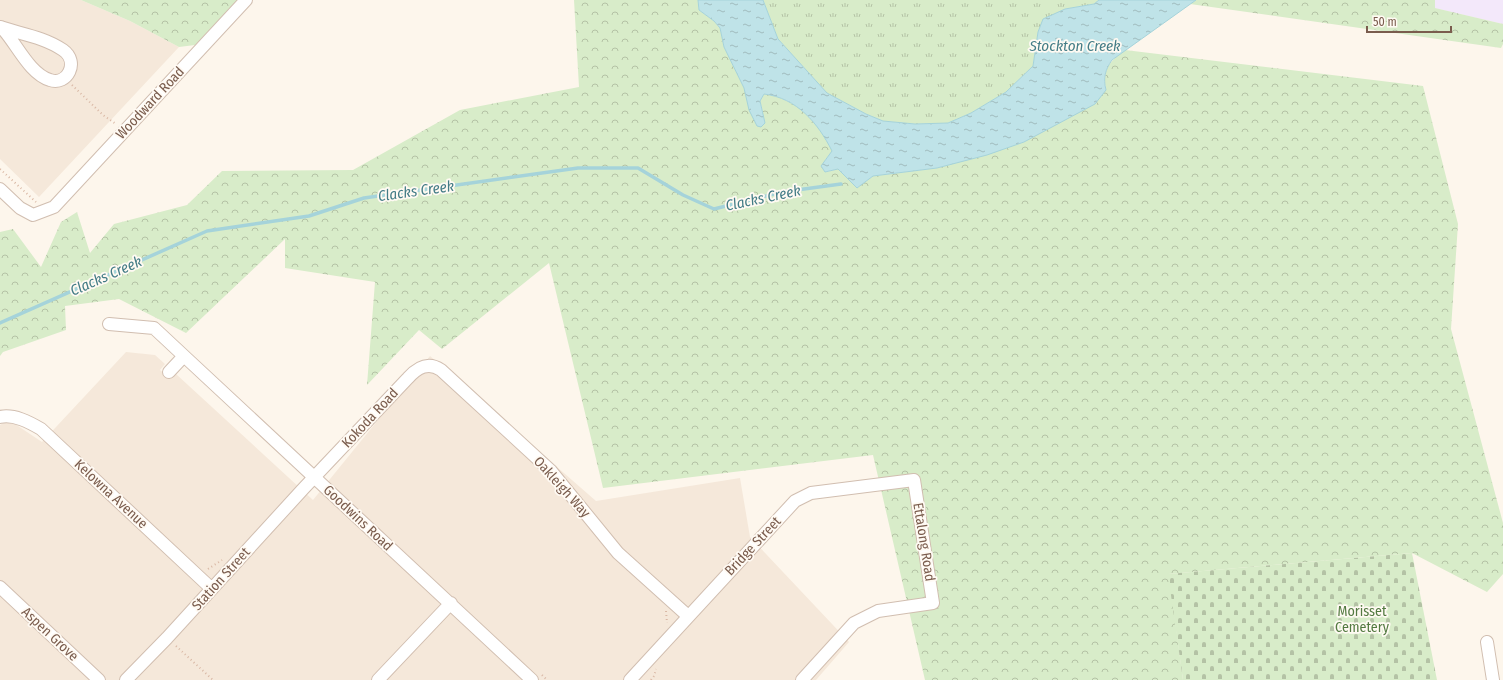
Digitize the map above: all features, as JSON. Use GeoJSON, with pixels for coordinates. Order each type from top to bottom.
{"type":"FeatureCollection","features":[{"type":"Feature","properties":{"kind":"street","name":"Woodward Road"},"geometry":{"type":"LineString","coordinates":[[49,204],[246,0]]}},
{"type":"Feature","properties":{"kind":"street"},"geometry":{"type":"LineString","coordinates":[[1,27],[38,38],[60,48],[70,56],[72,68],[67,75],[59,80],[51,81],[42,76],[23,58],[12,38],[1,27]]}},
{"type":"Feature","properties":{"kind":"street"},"geometry":{"type":"LineString","coordinates":[[0,189],[20,208],[33,216],[49,204]]}},
{"type":"Feature","properties":{"kind":"street","name":"Goodwins Road"},"geometry":{"type":"LineString","coordinates":[[109,324],[154,328],[532,680]]}},
{"type":"Feature","properties":{"kind":"street"},"geometry":{"type":"LineString","coordinates":[[169,372],[184,356]]}},
{"type":"Feature","properties":{"kind":"street","name":"Kokoda Road"},"geometry":{"type":"LineString","coordinates":[[314,477],[412,374],[422,366],[429,366]]}},
{"type":"Feature","properties":{"kind":"street","name":"Oakleigh Way"},"geometry":{"type":"LineString","coordinates":[[429,366],[441,370],[551,471],[618,553],[688,616]]}},
{"type":"Feature","properties":{"kind":"street","name":"Kelowna Avenue"},"geometry":{"type":"LineString","coordinates":[[0,417],[5,416],[24,420],[41,429],[212,589]]}},
{"type":"Feature","properties":{"kind":"street","name":"Station Street"},"geometry":{"type":"LineString","coordinates":[[126,680],[168,638],[314,477]]}},
{"type":"Feature","properties":{"kind":"street","name":"Bridge Street"},"geometry":{"type":"LineString","coordinates":[[638,677],[669,637],[795,501],[811,493],[914,480]]}},
{"type":"Feature","properties":{"kind":"street","name":"Ettalong Road"},"geometry":{"type":"LineString","coordinates":[[802,680],[854,623],[878,611],[933,603],[914,480]]}},
{"type":"Feature","properties":{"kind":"street","name":"Aspen Grove"},"geometry":{"type":"LineString","coordinates":[[0,587],[99,680]]}},
{"type":"Feature","properties":{"kind":"street"},"geometry":{"type":"LineString","coordinates":[[378,680],[451,603]]}},
{"type":"Feature","properties":{"kind":"street"},"geometry":{"type":"LineString","coordinates":[[1487,642],[1493,680]]}},
{"type":"Feature","properties":{"kind":"path"},"geometry":{"type":"LineString","coordinates":[[111,129],[120,119]]}},
{"type":"Feature","properties":{"kind":"path"},"geometry":{"type":"LineString","coordinates":[[0,170],[36,202],[49,204]]}},
{"type":"Feature","properties":{"kind":"path"},"geometry":{"type":"LineString","coordinates":[[200,577],[210,567],[225,559]]}},
{"type":"Feature","properties":{"kind":"path"},"geometry":{"type":"LineString","coordinates":[[666,608],[667,624],[661,631],[669,637]]}},
{"type":"Feature","properties":{"kind":"path"},"geometry":{"type":"LineString","coordinates":[[168,638],[213,680]]}},
{"type":"Feature","properties":{"kind":"shaded area"},"geometry":{"type":"Polygon","coordinates":[[[0,0],[81,0],[130,21],[179,47],[39,197],[0,159],[0,0]]]}},
{"type":"Feature","properties":{"kind":"shaded area"},"geometry":{"type":"Polygon","coordinates":[[[1435,0],[1503,0],[1503,24],[1434,8],[1435,0]]]}},
{"type":"Feature","properties":{"kind":"shaded area"},"geometry":{"type":"Polygon","coordinates":[[[126,352],[155,355],[165,364],[160,370],[170,379],[176,374],[313,500],[430,356],[596,501],[740,478],[750,537],[849,642],[816,680],[0,680],[0,425],[9,420],[42,442],[126,352]]]}},
{"type":"Feature","properties":{"kind":"green space"},"geometry":{"type":"Polygon","coordinates":[[[81,0],[238,0],[195,45],[179,47],[130,21],[81,0]]]}},
{"type":"Feature","properties":{"kind":"green space"},"geometry":{"type":"Polygon","coordinates":[[[574,0],[698,0],[699,10],[714,21],[720,28],[724,47],[744,88],[747,98],[763,113],[760,101],[764,94],[776,96],[796,106],[821,131],[833,151],[825,160],[826,172],[838,169],[857,188],[873,176],[937,168],[1024,142],[1106,90],[1106,71],[1111,62],[1125,50],[1423,86],[1458,224],[1451,329],[1503,523],[1503,574],[1487,592],[1412,553],[1169,574],[1183,680],[925,680],[873,455],[603,488],[549,263],[442,349],[419,330],[367,385],[375,282],[285,268],[285,239],[186,333],[119,299],[65,306],[66,330],[3,352],[0,356],[0,232],[13,229],[41,267],[61,222],[77,212],[90,253],[114,224],[187,205],[222,171],[353,170],[460,110],[579,87],[574,0]]]}},
{"type":"Feature","properties":{"kind":"green space"},"geometry":{"type":"Polygon","coordinates":[[[763,0],[1099,0],[1094,4],[1065,9],[1038,32],[1033,66],[1006,92],[971,113],[948,123],[915,124],[883,121],[866,114],[827,93],[778,39],[763,0]]]}},
{"type":"Feature","properties":{"kind":"green space"},"geometry":{"type":"Polygon","coordinates":[[[1196,0],[1435,0],[1435,8],[1503,24],[1503,44],[1501,48],[1190,4],[1196,0]]]}},
{"type":"Feature","properties":{"kind":"green space","name":"Morisset Cemetery"},"geometry":{"type":"Polygon","coordinates":[[[1412,553],[1437,680],[1183,680],[1168,574],[1412,553]]]}},
{"type":"Feature","properties":{"kind":"water","name":"Stockton Creek"},"geometry":{"type":"Polygon","coordinates":[[[698,0],[763,0],[778,39],[827,93],[866,114],[883,121],[915,124],[948,123],[971,113],[1006,92],[1033,66],[1038,32],[1043,19],[1065,9],[1094,4],[1099,0],[1196,0],[1112,60],[1105,74],[1106,90],[1095,104],[1024,142],[987,155],[937,168],[873,176],[857,188],[838,169],[825,172],[821,166],[832,151],[813,122],[796,106],[776,96],[764,94],[760,101],[765,123],[761,127],[757,126],[749,110],[744,88],[724,47],[720,28],[714,21],[699,10],[698,0]]]}},
{"type":"Feature","properties":{"kind":"waterway","name":"Clacks Creek"},"geometry":{"type":"LineString","coordinates":[[0,323],[207,231],[309,216],[364,198],[578,168],[638,168],[683,195],[714,209],[782,192],[841,184]]}}]}
